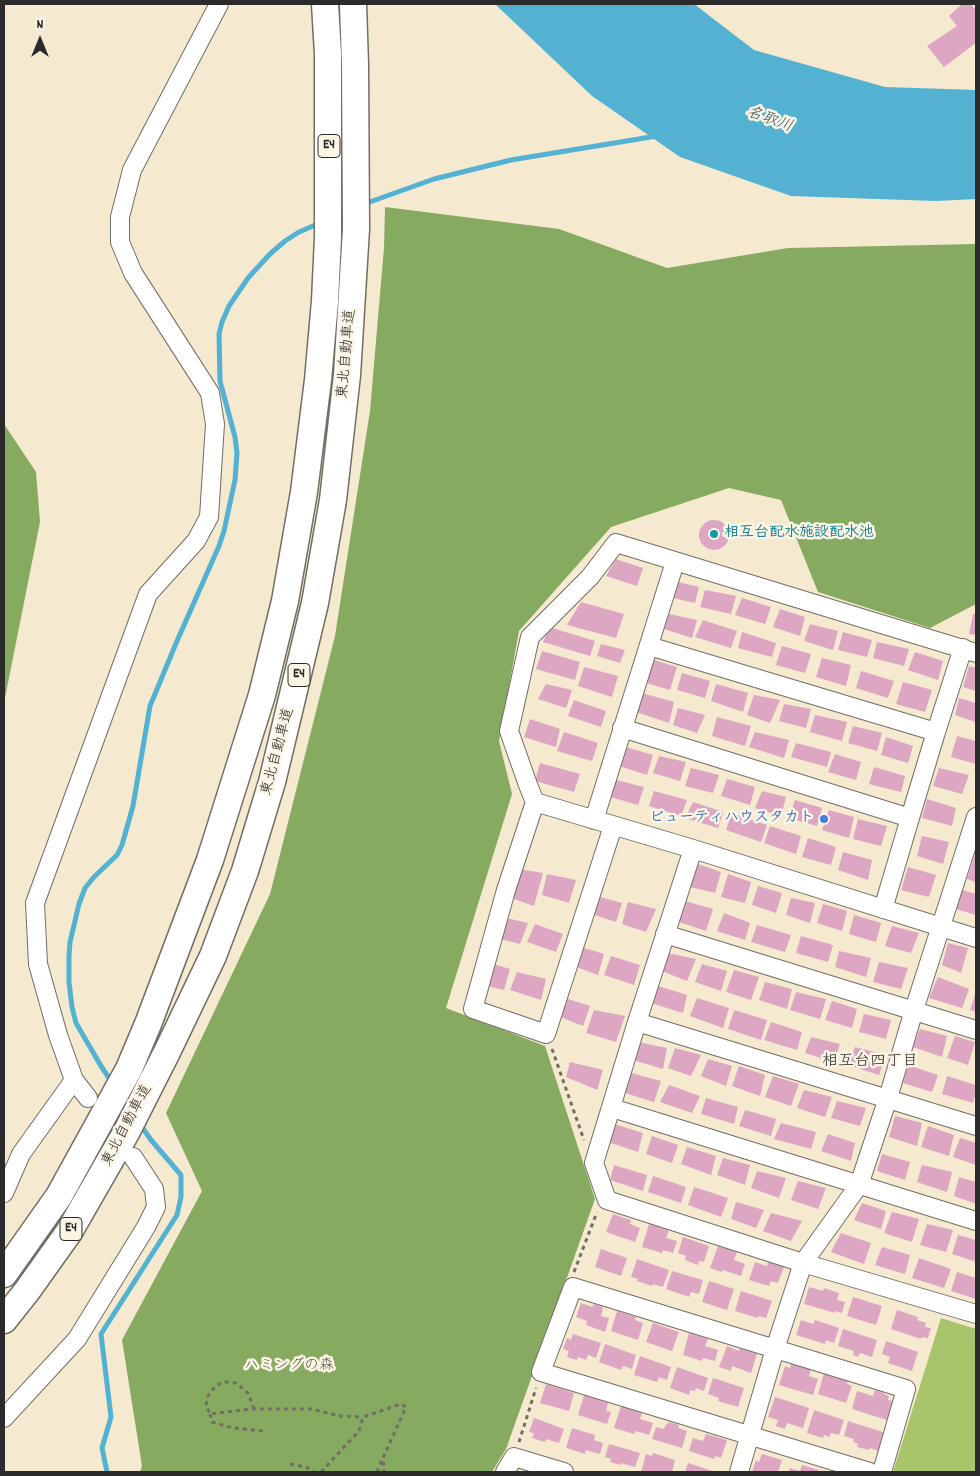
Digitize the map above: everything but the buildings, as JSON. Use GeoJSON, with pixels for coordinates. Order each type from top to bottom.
{"type":"FeatureCollection","features":[{"type":"Feature","properties":{"kind":"highway","name":"東北自動車道"},"geometry":{"type":"LineString","coordinates":[[4,1274],[59,1196],[97,1104],[128,1069],[148,1024],[210,860],[262,695],[282,610],[304,492],[318,380],[328,238],[328,54],[325,4]]}},
{"type":"Feature","properties":{"kind":"highway","name":"東北自動車道"},"geometry":{"type":"LineString","coordinates":[[4,1320],[69,1232],[127,1131],[167,1052],[213,956],[245,871],[272,782],[316,603],[333,500],[347,375],[356,229],[356,65],[353,4]]}},
{"type":"Feature","properties":{"kind":"street"},"geometry":{"type":"LineString","coordinates":[[97,1104],[74,1080],[58,1036],[38,964],[35,903],[148,594],[196,540],[209,517],[214,424],[210,393],[133,273],[120,242],[120,217],[132,170],[219,4]]}},
{"type":"Feature","properties":{"kind":"street"},"geometry":{"type":"LineString","coordinates":[[613,826],[546,1034],[473,1009],[506,890],[535,802],[509,731],[530,637],[590,577],[616,543],[970,651],[936,732],[883,909]]}},
{"type":"Feature","properties":{"kind":"street"},"geometry":{"type":"LineString","coordinates":[[594,820],[675,562]]}},
{"type":"Feature","properties":{"kind":"street"},"geometry":{"type":"LineString","coordinates":[[649,646],[936,732]]}},
{"type":"Feature","properties":{"kind":"street"},"geometry":{"type":"LineString","coordinates":[[622,728],[910,818]]}},
{"type":"Feature","properties":{"kind":"street"},"geometry":{"type":"LineString","coordinates":[[535,802],[693,849],[976,938]]}},
{"type":"Feature","properties":{"kind":"street"},"geometry":{"type":"LineString","coordinates":[[739,1472],[803,1263],[859,1185],[941,927],[973,842],[976,817]]}},
{"type":"Feature","properties":{"kind":"street"},"geometry":{"type":"LineString","coordinates":[[693,849],[637,1022],[594,1164],[607,1200],[803,1263],[976,1314]]}},
{"type":"Feature","properties":{"kind":"street"},"geometry":{"type":"LineString","coordinates":[[665,934],[976,1030]]}},
{"type":"Feature","properties":{"kind":"street"},"geometry":{"type":"LineString","coordinates":[[637,1022],[976,1126]]}},
{"type":"Feature","properties":{"kind":"street"},"geometry":{"type":"LineString","coordinates":[[4,1193],[21,1154],[74,1080]]}},
{"type":"Feature","properties":{"kind":"street"},"geometry":{"type":"LineString","coordinates":[[612,1108],[976,1221]]}},
{"type":"Feature","properties":{"kind":"street"},"geometry":{"type":"LineString","coordinates":[[4,1418],[77,1339],[146,1228],[156,1207],[154,1189],[133,1157]]}},
{"type":"Feature","properties":{"kind":"street"},"geometry":{"type":"LineString","coordinates":[[870,1472],[541,1372],[573,1287],[906,1389],[882,1472]]}},
{"type":"Feature","properties":{"kind":"street"},"geometry":{"type":"LineString","coordinates":[[505,1472],[514,1457],[564,1472]]}},
{"type":"Feature","properties":{"kind":"path"},"geometry":{"type":"LineString","coordinates":[[546,1034],[582,1137],[594,1164]]}},
{"type":"Feature","properties":{"kind":"path"},"geometry":{"type":"LineString","coordinates":[[573,1287],[572,1278],[578,1260],[599,1208],[607,1200]]}},
{"type":"Feature","properties":{"kind":"path"},"geometry":{"type":"LineString","coordinates":[[514,1457],[541,1372]]}},
{"type":"Feature","properties":{"kind":"path"},"geometry":{"type":"LineString","coordinates":[[254,1410],[248,1393],[236,1383],[226,1382],[216,1385],[208,1396],[206,1405],[212,1422],[233,1428],[264,1431]]}},
{"type":"Feature","properties":{"kind":"path"},"geometry":{"type":"LineString","coordinates":[[210,1414],[254,1410],[311,1410],[340,1416],[363,1417],[401,1404],[406,1407],[377,1472]]}},
{"type":"Feature","properties":{"kind":"path"},"geometry":{"type":"LineString","coordinates":[[321,1472],[359,1431],[363,1417]]}},
{"type":"Feature","properties":{"kind":"path"},"geometry":{"type":"LineString","coordinates":[[383,1458],[384,1472]]}},
{"type":"Feature","properties":{"kind":"path"},"geometry":{"type":"LineString","coordinates":[[290,1464],[306,1467],[314,1472]]}},
{"type":"Feature","properties":{"kind":"green space","name":"ハミングの森"},"geometry":{"type":"Polygon","coordinates":[[[385,207],[559,229],[667,268],[788,248],[976,244],[976,604],[930,628],[818,592],[781,500],[729,488],[611,527],[519,631],[499,741],[512,794],[446,1008],[545,1046],[595,1199],[506,1449],[492,1472],[140,1472],[142,1466],[122,1340],[202,1191],[166,1113],[270,894],[335,636],[370,411],[384,248],[385,207]]]}},
{"type":"Feature","properties":{"kind":"green space"},"geometry":{"type":"Polygon","coordinates":[[[4,424],[36,472],[40,522],[4,703],[4,424]]]}},
{"type":"Feature","properties":{"kind":"green space"},"geometry":{"type":"Polygon","coordinates":[[[941,1318],[976,1329],[976,1472],[893,1472],[941,1318]]]}},
{"type":"Feature","properties":{"kind":"water","name":"名取川"},"geometry":{"type":"Polygon","coordinates":[[[495,4],[694,4],[754,50],[885,87],[976,90],[976,199],[936,201],[791,196],[680,157],[592,96],[495,4]]]}},
{"type":"Feature","properties":{"kind":"waterway"},"geometry":{"type":"LineString","coordinates":[[364,204],[434,179],[511,160],[657,136]]}},
{"type":"Feature","properties":{"kind":"waterway"},"geometry":{"type":"LineString","coordinates":[[113,1084],[76,1023],[72,1007],[69,982],[69,956],[70,942],[79,904],[85,888],[117,855],[122,845],[133,806],[150,706],[224,531],[235,480],[237,453],[235,437],[220,381],[219,334],[222,322],[229,306],[248,278],[270,254],[299,232],[320,223]]}},
{"type":"Feature","properties":{"kind":"waterway"},"geometry":{"type":"LineString","coordinates":[[107,1472],[102,1448],[111,1417],[101,1334],[177,1215],[181,1197],[181,1175],[140,1124]]}},
{"type":"Feature","properties":{"kind":"place","name":"相互台配水施設配水池"},"geometry":{"type":"Point","coordinates":[714,534]}},
{"type":"Feature","properties":{"kind":"place","name":"ビューティハウスタカト"},"geometry":{"type":"Point","coordinates":[824,819]}},
{"type":"Feature","properties":{"kind":"district","name":"相互台四丁目"},"geometry":{"type":"Point","coordinates":[870,1063]}}]}
